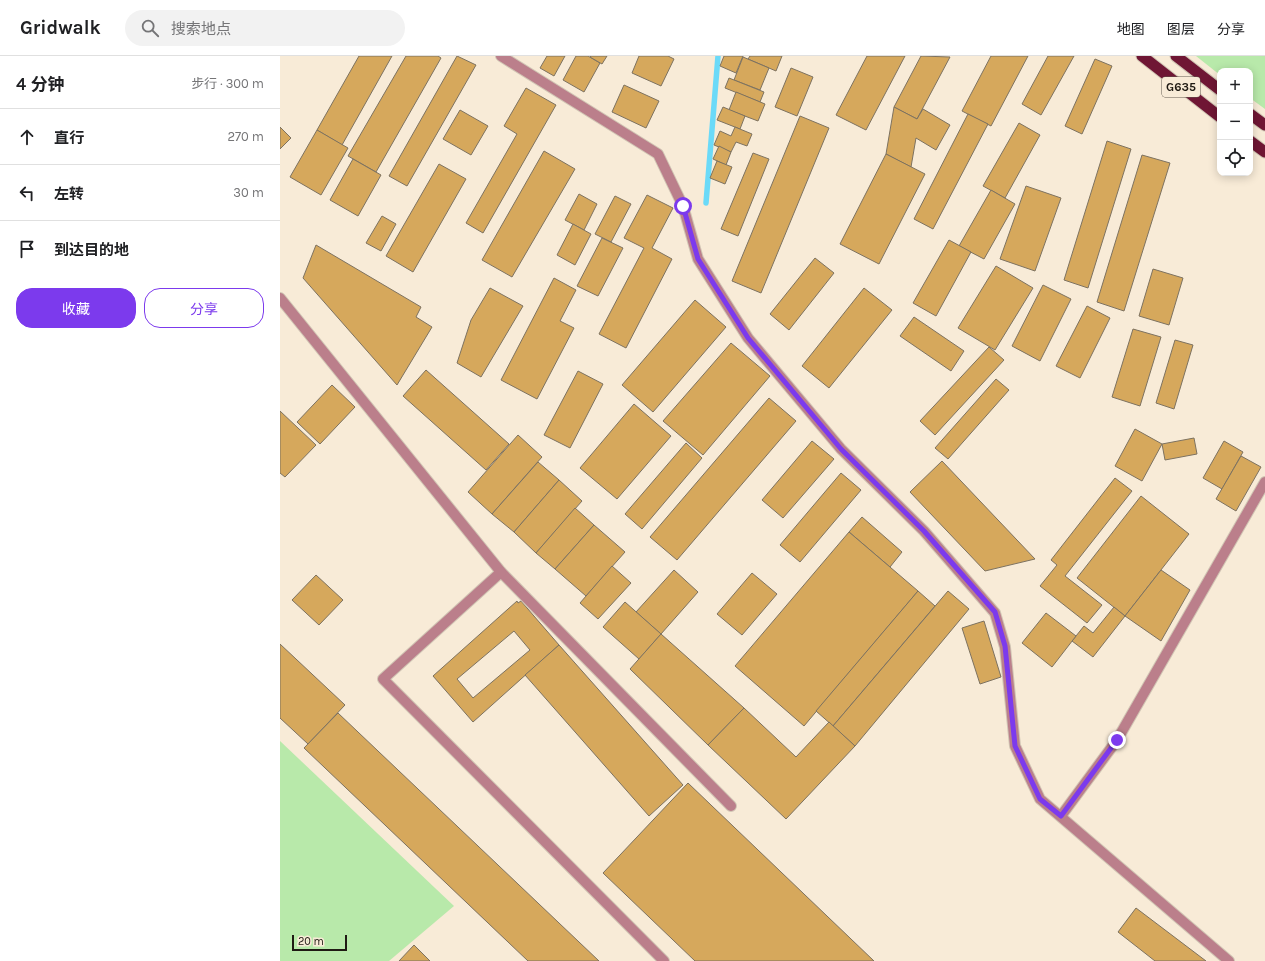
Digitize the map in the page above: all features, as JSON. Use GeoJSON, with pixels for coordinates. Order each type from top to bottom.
{"type":"FeatureCollection","features":[{"type":"Feature","properties":{"kind":"highway","name":"G635"},"geometry":{"type":"LineString","coordinates":[[1142,56],[1217,115]]}},
{"type":"Feature","properties":{"kind":"highway","name":"G635"},"geometry":{"type":"LineString","coordinates":[[1176,56],[1217,88]]}},
{"type":"Feature","properties":{"kind":"highway"},"geometry":{"type":"LineString","coordinates":[[1253,116],[1265,125]]}},
{"type":"Feature","properties":{"kind":"highway"},"geometry":{"type":"LineString","coordinates":[[1253,143],[1265,152]]}},
{"type":"Feature","properties":{"kind":"street"},"geometry":{"type":"LineString","coordinates":[[501,56],[658,154],[683,206],[698,259],[748,338],[841,449],[924,531],[995,612],[1005,646],[1015,746],[1040,799],[1229,961]]}},
{"type":"Feature","properties":{"kind":"street"},"geometry":{"type":"LineString","coordinates":[[280,298],[501,572],[731,806]]}},
{"type":"Feature","properties":{"kind":"street"},"geometry":{"type":"LineString","coordinates":[[1061,816],[1117,740],[1265,482]]}},
{"type":"Feature","properties":{"kind":"street"},"geometry":{"type":"LineString","coordinates":[[501,572],[383,679],[664,961]]}},
{"type":"Feature","properties":{"kind":"green space"},"geometry":{"type":"Polygon","coordinates":[[[1196,56],[1265,56],[1265,109],[1253,100],[1253,68],[1217,68],[1217,73],[1196,56]]]}},
{"type":"Feature","properties":{"kind":"green space"},"geometry":{"type":"Polygon","coordinates":[[[280,741],[454,906],[389,961],[280,961],[280,741]]]}},
{"type":"Feature","properties":{"kind":"building"},"geometry":{"type":"Polygon","coordinates":[[[359,56],[392,56],[342,145],[317,130],[359,56]]]}},
{"type":"Feature","properties":{"kind":"building"},"geometry":{"type":"Polygon","coordinates":[[[406,56],[438,56],[441,58],[376,172],[348,156],[406,56]]]}},
{"type":"Feature","properties":{"kind":"building"},"geometry":{"type":"Polygon","coordinates":[[[457,56],[476,65],[407,186],[389,176],[457,56]]]}},
{"type":"Feature","properties":{"kind":"building"},"geometry":{"type":"Polygon","coordinates":[[[547,56],[565,56],[554,76],[540,68],[547,56]]]}},
{"type":"Feature","properties":{"kind":"building"},"geometry":{"type":"Polygon","coordinates":[[[576,56],[588,56],[600,63],[584,92],[563,80],[576,56]]]}},
{"type":"Feature","properties":{"kind":"building"},"geometry":{"type":"Polygon","coordinates":[[[607,56],[602,64],[590,57],[607,56]]]}},
{"type":"Feature","properties":{"kind":"building"},"geometry":{"type":"Polygon","coordinates":[[[639,56],[668,56],[674,59],[661,86],[632,73],[639,56]]]}},
{"type":"Feature","properties":{"kind":"building"},"geometry":{"type":"Polygon","coordinates":[[[724,56],[743,56],[736,73],[720,66],[724,56]]]}},
{"type":"Feature","properties":{"kind":"building"},"geometry":{"type":"Polygon","coordinates":[[[750,56],[782,56],[776,71],[748,59],[750,56]]]}},
{"type":"Feature","properties":{"kind":"building"},"geometry":{"type":"Polygon","coordinates":[[[867,56],[905,56],[866,130],[836,115],[867,56]]]}},
{"type":"Feature","properties":{"kind":"building"},"geometry":{"type":"Polygon","coordinates":[[[921,56],[950,57],[917,119],[894,107],[921,56]]]}},
{"type":"Feature","properties":{"kind":"building"},"geometry":{"type":"Polygon","coordinates":[[[991,56],[1028,56],[991,126],[962,111],[991,56]]]}},
{"type":"Feature","properties":{"kind":"building"},"geometry":{"type":"Polygon","coordinates":[[[1048,56],[1074,56],[1041,115],[1022,104],[1048,56]]]}},
{"type":"Feature","properties":{"kind":"building"},"geometry":{"type":"Polygon","coordinates":[[[743,57],[769,68],[760,90],[734,80],[743,57]]]}},
{"type":"Feature","properties":{"kind":"building"},"geometry":{"type":"Polygon","coordinates":[[[1095,59],[1112,66],[1082,134],[1065,126],[1095,59]]]}},
{"type":"Feature","properties":{"kind":"building"},"geometry":{"type":"Polygon","coordinates":[[[791,68],[813,77],[797,116],[775,107],[791,68]]]}},
{"type":"Feature","properties":{"kind":"building"},"geometry":{"type":"Polygon","coordinates":[[[729,78],[764,92],[760,102],[725,88],[729,78]]]}},
{"type":"Feature","properties":{"kind":"building"},"geometry":{"type":"Polygon","coordinates":[[[624,85],[659,101],[646,128],[612,112],[624,85]]]}},
{"type":"Feature","properties":{"kind":"building"},"geometry":{"type":"Polygon","coordinates":[[[526,88],[556,105],[483,233],[466,223],[517,134],[504,126],[526,88]]]}},
{"type":"Feature","properties":{"kind":"building"},"geometry":{"type":"Polygon","coordinates":[[[736,92],[765,104],[758,121],[729,110],[736,92]]]}},
{"type":"Feature","properties":{"kind":"building"},"geometry":{"type":"Polygon","coordinates":[[[723,107],[745,116],[740,129],[717,120],[723,107]]]}},
{"type":"Feature","properties":{"kind":"building"},"geometry":{"type":"Polygon","coordinates":[[[894,107],[917,119],[923,109],[950,125],[936,150],[916,138],[911,167],[886,154],[894,107]]]}},
{"type":"Feature","properties":{"kind":"building"},"geometry":{"type":"Polygon","coordinates":[[[460,110],[488,126],[471,155],[443,139],[460,110]]]}},
{"type":"Feature","properties":{"kind":"building"},"geometry":{"type":"Polygon","coordinates":[[[968,114],[988,124],[933,229],[914,219],[968,114]]]}},
{"type":"Feature","properties":{"kind":"building"},"geometry":{"type":"Polygon","coordinates":[[[800,116],[829,128],[761,293],[732,281],[800,116]]]}},
{"type":"Feature","properties":{"kind":"building"},"geometry":{"type":"Polygon","coordinates":[[[1019,123],[1040,135],[1005,198],[983,186],[1019,123]]]}},
{"type":"Feature","properties":{"kind":"building"},"geometry":{"type":"Polygon","coordinates":[[[280,127],[291,138],[280,149],[280,127]]]}},
{"type":"Feature","properties":{"kind":"building"},"geometry":{"type":"Polygon","coordinates":[[[735,127],[752,134],[747,146],[736,142],[731,152],[714,145],[720,131],[731,136],[735,127]]]}},
{"type":"Feature","properties":{"kind":"building"},"geometry":{"type":"Polygon","coordinates":[[[317,130],[348,148],[321,195],[290,177],[317,130]]]}},
{"type":"Feature","properties":{"kind":"building"},"geometry":{"type":"Polygon","coordinates":[[[1107,141],[1131,149],[1088,288],[1064,280],[1107,141]]]}},
{"type":"Feature","properties":{"kind":"building"},"geometry":{"type":"Polygon","coordinates":[[[719,146],[731,152],[726,165],[713,159],[719,146]]]}},
{"type":"Feature","properties":{"kind":"building"},"geometry":{"type":"Polygon","coordinates":[[[544,151],[575,169],[512,277],[482,260],[544,151]]]}},
{"type":"Feature","properties":{"kind":"building"},"geometry":{"type":"Polygon","coordinates":[[[753,153],[769,159],[738,236],[721,229],[753,153]]]}},
{"type":"Feature","properties":{"kind":"building"},"geometry":{"type":"Polygon","coordinates":[[[886,154],[925,174],[879,264],[840,244],[886,154]]]}},
{"type":"Feature","properties":{"kind":"building"},"geometry":{"type":"Polygon","coordinates":[[[1142,155],[1170,163],[1124,311],[1097,302],[1142,155]]]}},
{"type":"Feature","properties":{"kind":"building"},"geometry":{"type":"Polygon","coordinates":[[[353,159],[381,175],[358,216],[330,200],[353,159]]]}},
{"type":"Feature","properties":{"kind":"building"},"geometry":{"type":"Polygon","coordinates":[[[717,161],[732,167],[725,184],[710,178],[717,161]]]}},
{"type":"Feature","properties":{"kind":"building"},"geometry":{"type":"Polygon","coordinates":[[[439,164],[466,179],[413,272],[386,256],[439,164]]]}},
{"type":"Feature","properties":{"kind":"building"},"geometry":{"type":"Polygon","coordinates":[[[1026,186],[1061,198],[1035,271],[1000,259],[1026,186]]]}},
{"type":"Feature","properties":{"kind":"building"},"geometry":{"type":"Polygon","coordinates":[[[991,190],[1015,204],[984,259],[959,246],[991,190]]]}},
{"type":"Feature","properties":{"kind":"building"},"geometry":{"type":"Polygon","coordinates":[[[579,194],[597,204],[584,230],[565,220],[579,194]]]}},
{"type":"Feature","properties":{"kind":"building"},"geometry":{"type":"Polygon","coordinates":[[[647,195],[673,208],[652,248],[672,259],[626,348],[599,334],[644,248],[624,238],[647,195]]]}},
{"type":"Feature","properties":{"kind":"building"},"geometry":{"type":"Polygon","coordinates":[[[615,196],[631,204],[611,242],[595,234],[615,196]]]}},
{"type":"Feature","properties":{"kind":"building"},"geometry":{"type":"Polygon","coordinates":[[[382,216],[396,224],[381,251],[366,243],[382,216]]]}},
{"type":"Feature","properties":{"kind":"building"},"geometry":{"type":"Polygon","coordinates":[[[573,224],[591,234],[575,265],[557,255],[573,224]]]}},
{"type":"Feature","properties":{"kind":"building"},"geometry":{"type":"Polygon","coordinates":[[[602,238],[623,248],[598,296],[577,286],[602,238]]]}},
{"type":"Feature","properties":{"kind":"building"},"geometry":{"type":"Polygon","coordinates":[[[949,240],[971,252],[936,316],[913,303],[949,240]]]}},
{"type":"Feature","properties":{"kind":"building"},"geometry":{"type":"Polygon","coordinates":[[[316,245],[421,307],[416,317],[432,327],[397,385],[303,278],[316,245]]]}},
{"type":"Feature","properties":{"kind":"building"},"geometry":{"type":"Polygon","coordinates":[[[815,258],[834,273],[789,330],[770,314],[815,258]]]}},
{"type":"Feature","properties":{"kind":"building"},"geometry":{"type":"Polygon","coordinates":[[[996,266],[1033,288],[995,350],[958,328],[996,266]]]}},
{"type":"Feature","properties":{"kind":"building"},"geometry":{"type":"Polygon","coordinates":[[[1153,269],[1183,278],[1169,325],[1139,316],[1153,269]]]}},
{"type":"Feature","properties":{"kind":"building"},"geometry":{"type":"Polygon","coordinates":[[[554,278],[576,290],[560,321],[574,328],[537,399],[501,380],[554,278]]]}},
{"type":"Feature","properties":{"kind":"building"},"geometry":{"type":"Polygon","coordinates":[[[1043,285],[1071,299],[1040,361],[1012,346],[1043,285]]]}},
{"type":"Feature","properties":{"kind":"building"},"geometry":{"type":"Polygon","coordinates":[[[490,288],[523,306],[481,377],[457,363],[471,320],[490,288]]]}},
{"type":"Feature","properties":{"kind":"building"},"geometry":{"type":"Polygon","coordinates":[[[864,288],[892,310],[829,388],[802,366],[864,288]]]}},
{"type":"Feature","properties":{"kind":"building"},"geometry":{"type":"Polygon","coordinates":[[[695,300],[726,327],[653,412],[622,385],[695,300]]]}},
{"type":"Feature","properties":{"kind":"building"},"geometry":{"type":"Polygon","coordinates":[[[1087,306],[1110,318],[1080,378],[1056,366],[1087,306]]]}},
{"type":"Feature","properties":{"kind":"building"},"geometry":{"type":"Polygon","coordinates":[[[914,317],[964,351],[951,371],[900,336],[914,317]]]}},
{"type":"Feature","properties":{"kind":"building"},"geometry":{"type":"Polygon","coordinates":[[[1133,329],[1161,337],[1140,406],[1112,397],[1133,329]]]}},
{"type":"Feature","properties":{"kind":"building"},"geometry":{"type":"Polygon","coordinates":[[[1175,340],[1193,345],[1174,409],[1156,403],[1175,340]]]}},
{"type":"Feature","properties":{"kind":"building"},"geometry":{"type":"Polygon","coordinates":[[[731,343],[770,376],[703,455],[663,421],[731,343]]]}},
{"type":"Feature","properties":{"kind":"building"},"geometry":{"type":"Polygon","coordinates":[[[989,347],[1004,360],[935,435],[920,421],[989,347]]]}},
{"type":"Feature","properties":{"kind":"building"},"geometry":{"type":"Polygon","coordinates":[[[426,370],[509,444],[486,470],[403,396],[426,370]]]}},
{"type":"Feature","properties":{"kind":"building"},"geometry":{"type":"Polygon","coordinates":[[[578,371],[603,384],[570,448],[544,435],[578,371]]]}},
{"type":"Feature","properties":{"kind":"building"},"geometry":{"type":"Polygon","coordinates":[[[996,379],[1009,390],[948,459],[935,448],[996,379]]]}},
{"type":"Feature","properties":{"kind":"building"},"geometry":{"type":"Polygon","coordinates":[[[332,385],[355,407],[320,444],[297,422],[332,385]]]}},
{"type":"Feature","properties":{"kind":"building"},"geometry":{"type":"Polygon","coordinates":[[[769,398],[796,421],[677,560],[650,537],[769,398]]]}},
{"type":"Feature","properties":{"kind":"building"},"geometry":{"type":"Polygon","coordinates":[[[634,404],[671,436],[617,499],[580,468],[634,404]]]}},
{"type":"Feature","properties":{"kind":"building"},"geometry":{"type":"Polygon","coordinates":[[[280,411],[316,445],[285,477],[280,473],[280,411]]]}},
{"type":"Feature","properties":{"kind":"building"},"geometry":{"type":"Polygon","coordinates":[[[1135,429],[1162,444],[1142,481],[1115,466],[1135,429]]]}},
{"type":"Feature","properties":{"kind":"building"},"geometry":{"type":"Polygon","coordinates":[[[518,435],[542,457],[492,514],[468,492],[518,435]]]}},
{"type":"Feature","properties":{"kind":"building"},"geometry":{"type":"Polygon","coordinates":[[[1194,438],[1197,454],[1165,460],[1162,444],[1194,438]]]}},
{"type":"Feature","properties":{"kind":"building"},"geometry":{"type":"Polygon","coordinates":[[[812,441],[834,459],[783,518],[762,500],[812,441]]]}},
{"type":"Feature","properties":{"kind":"building"},"geometry":{"type":"Polygon","coordinates":[[[1224,441],[1243,452],[1222,489],[1203,478],[1224,441]]]}},
{"type":"Feature","properties":{"kind":"building"},"geometry":{"type":"Polygon","coordinates":[[[686,443],[702,458],[642,529],[625,514],[686,443]]]}},
{"type":"Feature","properties":{"kind":"building"},"geometry":{"type":"Polygon","coordinates":[[[1241,456],[1261,467],[1236,511],[1216,499],[1241,456]]]}},
{"type":"Feature","properties":{"kind":"building"},"geometry":{"type":"Polygon","coordinates":[[[942,461],[1035,559],[985,571],[910,492],[942,461]]]}},
{"type":"Feature","properties":{"kind":"building"},"geometry":{"type":"Polygon","coordinates":[[[538,462],[559,480],[514,532],[492,514],[538,462]]]}},
{"type":"Feature","properties":{"kind":"building"},"geometry":{"type":"Polygon","coordinates":[[[841,473],[861,490],[800,562],[780,545],[841,473]]]}},
{"type":"Feature","properties":{"kind":"building"},"geometry":{"type":"Polygon","coordinates":[[[1115,478],[1132,491],[1065,576],[1102,605],[1087,623],[1040,586],[1057,565],[1051,560],[1115,478]]]}},
{"type":"Feature","properties":{"kind":"building"},"geometry":{"type":"Polygon","coordinates":[[[559,480],[582,501],[536,553],[514,532],[559,480]]]}},
{"type":"Feature","properties":{"kind":"building"},"geometry":{"type":"Polygon","coordinates":[[[1141,496],[1189,534],[1125,616],[1077,578],[1141,496]]]}},
{"type":"Feature","properties":{"kind":"building"},"geometry":{"type":"Polygon","coordinates":[[[575,508],[594,525],[555,569],[536,553],[575,508]]]}},
{"type":"Feature","properties":{"kind":"building"},"geometry":{"type":"Polygon","coordinates":[[[862,517],[902,552],[890,567],[849,532],[862,517]]]}},
{"type":"Feature","properties":{"kind":"building"},"geometry":{"type":"Polygon","coordinates":[[[594,525],[625,552],[586,596],[555,569],[594,525]]]}},
{"type":"Feature","properties":{"kind":"building"},"geometry":{"type":"Polygon","coordinates":[[[849,532],[918,591],[804,726],[735,666],[849,532]]]}},
{"type":"Feature","properties":{"kind":"building"},"geometry":{"type":"Polygon","coordinates":[[[612,566],[631,583],[598,619],[580,603],[612,566]]]}},
{"type":"Feature","properties":{"kind":"building"},"geometry":{"type":"Polygon","coordinates":[[[674,570],[698,592],[661,634],[636,612],[674,570]]]}},
{"type":"Feature","properties":{"kind":"building"},"geometry":{"type":"Polygon","coordinates":[[[1161,570],[1190,590],[1161,641],[1125,616],[1161,570]]]}},
{"type":"Feature","properties":{"kind":"building"},"geometry":{"type":"Polygon","coordinates":[[[752,573],[777,594],[742,635],[717,614],[752,573]]]}},
{"type":"Feature","properties":{"kind":"building"},"geometry":{"type":"Polygon","coordinates":[[[316,575],[343,600],[319,625],[292,600],[316,575]]]}},
{"type":"Feature","properties":{"kind":"building"},"geometry":{"type":"Polygon","coordinates":[[[918,591],[935,606],[833,726],[816,711],[918,591]]]}},
{"type":"Feature","properties":{"kind":"building"},"geometry":{"type":"Polygon","coordinates":[[[948,591],[969,609],[855,746],[833,726],[948,591]]]}},
{"type":"Feature","properties":{"kind":"building"},"geometry":{"type":"Polygon","coordinates":[[[517,601],[518,603],[521,601],[559,645],[473,722],[433,676],[517,601]],[[514,631],[457,679],[473,698],[530,650],[514,631]]]}},
{"type":"Feature","properties":{"kind":"building"},"geometry":{"type":"Polygon","coordinates":[[[625,602],[661,634],[639,659],[603,627],[625,602]]]}},
{"type":"Feature","properties":{"kind":"building"},"geometry":{"type":"Polygon","coordinates":[[[1114,607],[1125,616],[1093,657],[1072,641],[1084,626],[1093,633],[1114,607]]]}},
{"type":"Feature","properties":{"kind":"building"},"geometry":{"type":"Polygon","coordinates":[[[1046,613],[1076,636],[1052,667],[1022,643],[1046,613]]]}},
{"type":"Feature","properties":{"kind":"building"},"geometry":{"type":"Polygon","coordinates":[[[984,621],[1001,677],[980,684],[962,628],[984,621]]]}},
{"type":"Feature","properties":{"kind":"building"},"geometry":{"type":"Polygon","coordinates":[[[661,634],[744,708],[708,745],[630,669],[661,634]]]}},
{"type":"Feature","properties":{"kind":"building"},"geometry":{"type":"Polygon","coordinates":[[[280,644],[345,705],[308,744],[280,718],[280,644]]]}},
{"type":"Feature","properties":{"kind":"building"},"geometry":{"type":"Polygon","coordinates":[[[559,645],[683,785],[649,816],[525,675],[559,645]]]}},
{"type":"Feature","properties":{"kind":"building"},"geometry":{"type":"Polygon","coordinates":[[[744,708],[796,757],[829,722],[855,746],[786,819],[708,745],[744,708]]]}},
{"type":"Feature","properties":{"kind":"building"},"geometry":{"type":"Polygon","coordinates":[[[338,713],[599,961],[528,961],[304,748],[338,713]]]}},
{"type":"Feature","properties":{"kind":"building"},"geometry":{"type":"Polygon","coordinates":[[[688,783],[874,961],[695,961],[603,873],[688,783]]]}},
{"type":"Feature","properties":{"kind":"building"},"geometry":{"type":"Polygon","coordinates":[[[1136,908],[1206,961],[1155,961],[1118,932],[1136,908]]]}},
{"type":"Feature","properties":{"kind":"building"},"geometry":{"type":"Polygon","coordinates":[[[414,945],[430,961],[399,961],[414,945]]]}},
{"type":"Feature","properties":{"kind":"waterway"},"geometry":{"type":"LineString","coordinates":[[706,203],[718,56]]}},
{"type":"Feature","properties":{"kind":"route"},"geometry":{"type":"LineString","coordinates":[[683,206],[698,259],[748,338],[841,449],[924,531],[995,612],[1005,646],[1015,746],[1040,799],[1061,816],[1117,740]]}}]}
